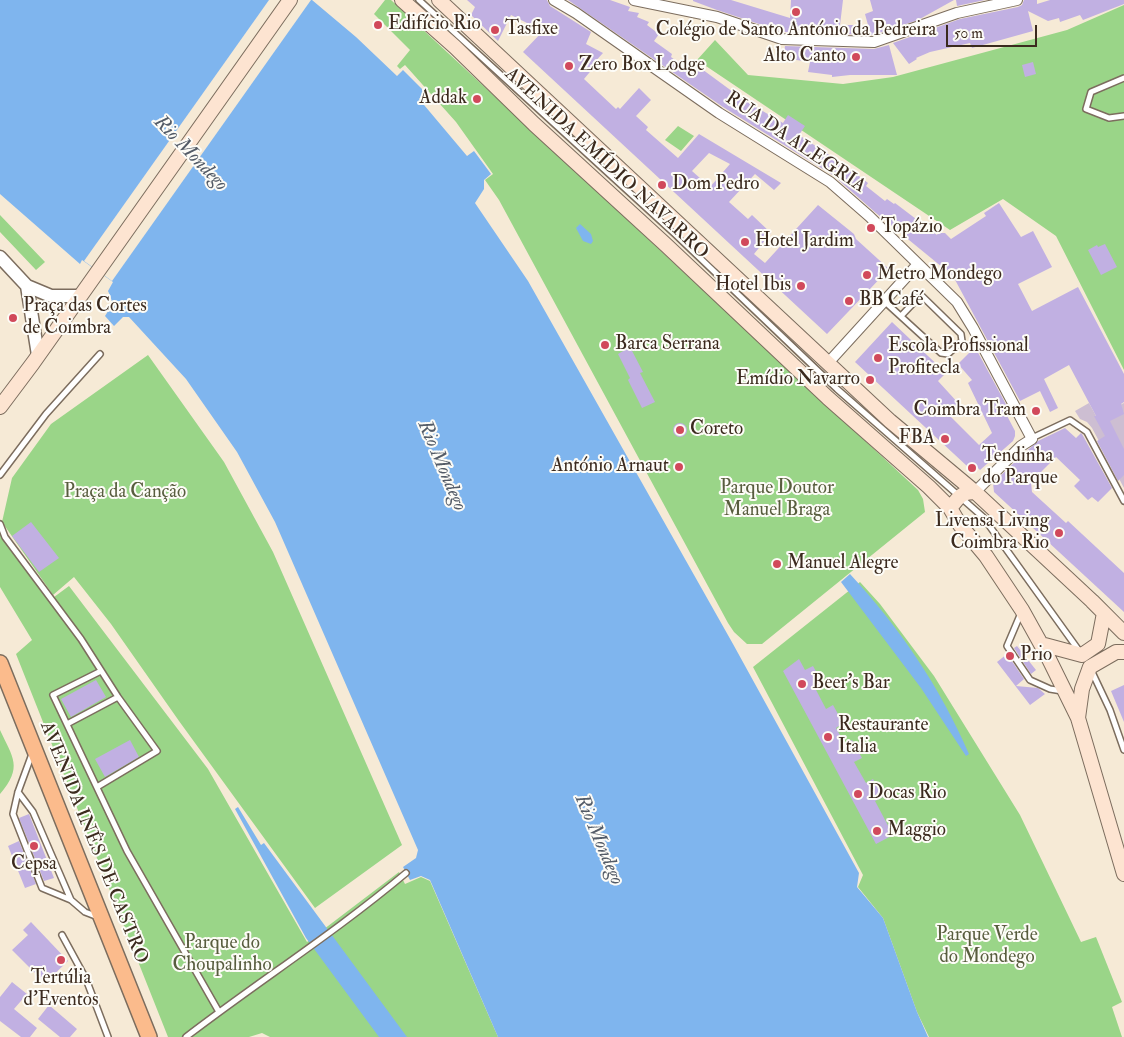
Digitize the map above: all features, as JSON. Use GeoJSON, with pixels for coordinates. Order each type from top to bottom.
{"type":"FeatureCollection","features":[{"type":"Feature","properties":{"kind":"main road"},"geometry":{"type":"LineString","coordinates":[[0,407],[290,0]]}},
{"type":"Feature","properties":{"kind":"main road","name":"AVENIDA EMÍDIO NAVARRO"},"geometry":{"type":"LineString","coordinates":[[402,0],[448,40],[534,124],[828,398],[929,487],[950,508],[960,525],[986,556],[1022,610],[1078,718]]}},
{"type":"Feature","properties":{"kind":"main road","name":"AVENIDA EMÍDIO NAVARRO"},"geometry":{"type":"LineString","coordinates":[[439,0],[890,421],[975,492],[1124,633]]}},
{"type":"Feature","properties":{"kind":"main road"},"geometry":{"type":"LineString","coordinates":[[950,508],[966,492],[975,492]]}},
{"type":"Feature","properties":{"kind":"main road"},"geometry":{"type":"LineString","coordinates":[[1041,644],[1082,655],[1098,644],[1104,613]]}},
{"type":"Feature","properties":{"kind":"main road"},"geometry":{"type":"LineString","coordinates":[[1124,652],[1116,652],[1090,667],[1082,688],[1078,718],[1124,874]]}},
{"type":"Feature","properties":{"kind":"main road","name":"AVENIDA INÊS DE CASTRO"},"geometry":{"type":"LineString","coordinates":[[0,663],[149,1037]]}},
{"type":"Feature","properties":{"kind":"street","name":"RUA DA ALEGRIA"},"geometry":{"type":"LineString","coordinates":[[554,0],[576,13],[719,113],[830,182],[870,216],[957,302],[973,328],[1032,439]]}},
{"type":"Feature","properties":{"kind":"street"},"geometry":{"type":"LineString","coordinates":[[634,0],[717,17],[782,39],[874,42],[957,13],[1017,0]]}},
{"type":"Feature","properties":{"kind":"street"},"geometry":{"type":"LineString","coordinates":[[0,257],[27,286],[51,296],[80,296]]}},
{"type":"Feature","properties":{"kind":"street"},"geometry":{"type":"LineString","coordinates":[[828,363],[918,264]]}},
{"type":"Feature","properties":{"kind":"street"},"geometry":{"type":"LineString","coordinates":[[27,286],[38,355]]}},
{"type":"Feature","properties":{"kind":"street"},"geometry":{"type":"LineString","coordinates":[[975,492],[1021,446],[1032,439]]}},
{"type":"Feature","properties":{"kind":"lane"},"geometry":{"type":"LineString","coordinates":[[419,0],[676,235],[837,389],[983,517],[1090,667],[1110,710],[1124,750]]}},
{"type":"Feature","properties":{"kind":"lane"},"geometry":{"type":"LineString","coordinates":[[1124,78],[1091,92],[1086,109],[1108,118],[1124,116]]}},
{"type":"Feature","properties":{"kind":"lane"},"geometry":{"type":"LineString","coordinates":[[884,301],[941,353],[948,354],[962,342],[962,334],[921,295],[901,316]]}},
{"type":"Feature","properties":{"kind":"lane"},"geometry":{"type":"LineString","coordinates":[[962,334],[973,328]]}},
{"type":"Feature","properties":{"kind":"lane"},"geometry":{"type":"LineString","coordinates":[[0,475],[46,414],[100,354]]}},
{"type":"Feature","properties":{"kind":"lane"},"geometry":{"type":"LineString","coordinates":[[1032,439],[1070,420],[1078,425],[1088,432],[1124,501]]}},
{"type":"Feature","properties":{"kind":"lane"},"geometry":{"type":"LineString","coordinates":[[0,524],[5,537],[81,639],[118,697],[157,751],[97,787]]}},
{"type":"Feature","properties":{"kind":"lane"},"geometry":{"type":"LineString","coordinates":[[1022,610],[1007,646],[1030,680],[1050,689],[1064,691]]}},
{"type":"Feature","properties":{"kind":"lane"},"geometry":{"type":"LineString","coordinates":[[101,671],[53,695],[128,852],[219,1012]]}},
{"type":"Feature","properties":{"kind":"lane"},"geometry":{"type":"LineString","coordinates":[[67,724],[118,697]]}},
{"type":"Feature","properties":{"kind":"lane"},"geometry":{"type":"LineString","coordinates":[[34,748],[18,792],[13,814],[42,888],[71,900],[85,912],[102,918]]}},
{"type":"Feature","properties":{"kind":"lane"},"geometry":{"type":"LineString","coordinates":[[18,792],[33,812],[71,900]]}},
{"type":"Feature","properties":{"kind":"lane"},"geometry":{"type":"LineString","coordinates":[[186,1037],[311,947],[406,874]]}},
{"type":"Feature","properties":{"kind":"lane"},"geometry":{"type":"LineString","coordinates":[[62,936],[86,979],[108,1037]]}},
{"type":"Feature","properties":{"kind":"shaded area"},"geometry":{"type":"Polygon","coordinates":[[[1089,403],[1096,416],[1124,403],[1124,488],[1092,428],[1087,422],[1080,419],[1075,411],[1089,403]]]}},
{"type":"Feature","properties":{"kind":"green space","name":"Parque Doutor Manuel Braga"},"geometry":{"type":"Polygon","coordinates":[[[385,0],[391,0],[918,490],[923,499],[925,512],[762,644],[747,644],[734,632],[728,623],[499,200],[485,180],[493,174],[456,122],[405,65],[400,69],[397,66],[410,50],[374,14],[385,0]]]}},
{"type":"Feature","properties":{"kind":"green space"},"geometry":{"type":"Polygon","coordinates":[[[1124,5],[1124,370],[1056,236],[1003,199],[950,230],[697,60],[715,40],[748,75],[843,84],[893,77],[1067,30],[1124,5]]]}},
{"type":"Feature","properties":{"kind":"green space"},"geometry":{"type":"Polygon","coordinates":[[[678,126],[694,136],[681,151],[665,140],[678,126]]]}},
{"type":"Feature","properties":{"kind":"green space"},"geometry":{"type":"Polygon","coordinates":[[[0,215],[45,262],[36,270],[0,232],[0,215]]]}},
{"type":"Feature","properties":{"kind":"green space","name":"Praça da Canção"},"geometry":{"type":"Polygon","coordinates":[[[148,355],[224,462],[273,552],[402,845],[315,908],[111,624],[74,577],[53,595],[2,522],[12,478],[51,424],[148,355]]]}},
{"type":"Feature","properties":{"kind":"green space","name":"Parque do Choupalinho"},"geometry":{"type":"Polygon","coordinates":[[[0,532],[50,600],[69,586],[208,769],[307,942],[399,872],[405,884],[421,877],[430,881],[498,1037],[270,1037],[262,1033],[249,1037],[168,1037],[16,654],[32,640],[0,587],[0,532]]]}},
{"type":"Feature","properties":{"kind":"green space","name":"Parque Verde do Mondego"},"geometry":{"type":"Polygon","coordinates":[[[860,582],[880,604],[934,676],[1020,815],[1081,942],[1096,937],[1122,1002],[1112,1007],[1122,1037],[929,1037],[917,1012],[883,918],[858,887],[863,875],[753,667],[860,582]]]}},
{"type":"Feature","properties":{"kind":"green space"},"geometry":{"type":"Polygon","coordinates":[[[0,730],[12,755],[14,769],[12,777],[0,794],[0,730]]]}},
{"type":"Feature","properties":{"kind":"water","name":"Rio Mondego"},"geometry":{"type":"Polygon","coordinates":[[[0,0],[312,0],[356,37],[397,76],[403,70],[425,92],[419,99],[467,156],[474,151],[491,174],[484,180],[484,189],[475,203],[528,281],[733,644],[859,873],[857,887],[883,918],[928,1037],[498,1037],[430,880],[421,876],[410,880],[403,867],[416,858],[418,850],[275,522],[237,452],[186,379],[129,317],[123,317],[114,326],[105,316],[112,304],[108,291],[113,282],[82,260],[80,264],[0,194],[0,0]]]}},
{"type":"Feature","properties":{"kind":"water"},"geometry":{"type":"Polygon","coordinates":[[[580,224],[591,234],[593,241],[591,244],[583,241],[576,228],[580,224]]]}},
{"type":"Feature","properties":{"kind":"water"},"geometry":{"type":"Polygon","coordinates":[[[850,574],[886,615],[932,682],[958,729],[969,754],[966,756],[921,688],[841,582],[850,574]]]}},
{"type":"Feature","properties":{"kind":"water"},"geometry":{"type":"Polygon","coordinates":[[[238,807],[261,845],[264,843],[407,1037],[379,1037],[306,938],[235,809],[238,807]]]}},
{"type":"Feature","properties":{"kind":"pier"},"geometry":{"type":"Polygon","coordinates":[[[269,0],[311,0],[112,281],[84,261],[269,0]]]}},
{"type":"Feature","properties":{"kind":"building"},"geometry":{"type":"Polygon","coordinates":[[[467,0],[547,0],[550,6],[591,32],[586,44],[603,53],[592,65],[594,67],[584,79],[616,109],[618,107],[620,109],[639,88],[651,100],[636,116],[648,127],[646,130],[678,158],[699,134],[781,183],[774,190],[755,174],[729,202],[748,219],[752,215],[771,233],[754,254],[765,263],[818,205],[854,234],[856,239],[889,269],[827,334],[523,52],[543,31],[511,15],[498,41],[471,15],[475,7],[467,0]],[[709,153],[692,171],[710,187],[730,164],[709,153]]]}},
{"type":"Feature","properties":{"kind":"building"},"geometry":{"type":"Polygon","coordinates":[[[568,0],[610,0],[630,7],[628,11],[639,13],[637,17],[649,22],[647,25],[659,34],[654,41],[672,54],[671,57],[690,71],[695,64],[744,100],[783,123],[788,115],[805,126],[799,135],[846,166],[868,183],[866,186],[885,201],[887,199],[895,203],[937,235],[938,233],[945,233],[951,239],[986,216],[984,213],[999,203],[1021,237],[1033,231],[1052,267],[1018,284],[1032,311],[1078,287],[1124,374],[1124,402],[1121,404],[1124,414],[1110,421],[1124,449],[1124,475],[1118,481],[1097,441],[1105,436],[1069,365],[1044,379],[1058,408],[1050,412],[1040,391],[1020,401],[953,276],[834,176],[723,107],[568,0]]]}},
{"type":"Feature","properties":{"kind":"building"},"geometry":{"type":"Polygon","coordinates":[[[693,0],[731,0],[790,18],[791,0],[843,0],[840,25],[868,25],[865,14],[873,11],[870,0],[954,0],[918,20],[873,35],[783,32],[693,0]]]}},
{"type":"Feature","properties":{"kind":"building"},"geometry":{"type":"Polygon","coordinates":[[[956,0],[985,0],[957,6],[956,0]]]}},
{"type":"Feature","properties":{"kind":"building"},"geometry":{"type":"Polygon","coordinates":[[[1024,0],[1037,0],[1037,4],[1050,0],[1124,0],[1124,4],[1083,20],[1080,15],[1060,22],[1059,18],[1048,21],[1028,11],[1033,31],[972,48],[970,43],[930,52],[916,58],[909,64],[893,43],[960,19],[1018,7],[1022,5],[1024,0]]]}},
{"type":"Feature","properties":{"kind":"building"},"geometry":{"type":"Polygon","coordinates":[[[889,45],[897,75],[832,77],[832,75],[808,72],[810,62],[783,58],[785,46],[874,49],[889,45]]]}},
{"type":"Feature","properties":{"kind":"building"},"geometry":{"type":"Polygon","coordinates":[[[1033,62],[1036,74],[1025,77],[1022,65],[1033,62]]]}},
{"type":"Feature","properties":{"kind":"building"},"geometry":{"type":"Polygon","coordinates":[[[1105,244],[1117,267],[1101,275],[1088,250],[1097,245],[1098,247],[1105,244]]]}},
{"type":"Feature","properties":{"kind":"building"},"geometry":{"type":"Polygon","coordinates":[[[892,322],[946,373],[938,381],[959,404],[948,414],[979,445],[992,433],[968,383],[972,380],[958,364],[975,347],[1008,408],[1004,410],[1015,431],[1013,441],[980,470],[977,467],[973,471],[968,467],[855,362],[892,322]]]}},
{"type":"Feature","properties":{"kind":"building"},"geometry":{"type":"Polygon","coordinates":[[[630,347],[643,372],[640,373],[655,402],[642,408],[618,354],[630,347]]]}},
{"type":"Feature","properties":{"kind":"building","name":"Coreto"},"geometry":{"type":"Polygon","coordinates":[[[677,423],[683,423],[687,430],[683,437],[677,437],[673,433],[673,427],[677,423]]]}},
{"type":"Feature","properties":{"kind":"building","name":"Livensa Living Coimbra Rio"},"geometry":{"type":"Polygon","coordinates":[[[1065,428],[1076,438],[1082,434],[1112,488],[1098,502],[1092,497],[1088,500],[1074,486],[1080,480],[1056,457],[1031,482],[1032,492],[1066,523],[1068,521],[1124,573],[1124,612],[994,492],[993,483],[1021,456],[1038,441],[1065,428]]]}},
{"type":"Feature","properties":{"kind":"building"},"geometry":{"type":"Polygon","coordinates":[[[31,522],[59,558],[39,572],[12,536],[31,522]]]}},
{"type":"Feature","properties":{"kind":"building"},"geometry":{"type":"Polygon","coordinates":[[[1017,646],[1036,670],[1031,674],[1014,648],[1017,646]]]}},
{"type":"Feature","properties":{"kind":"building"},"geometry":{"type":"Polygon","coordinates":[[[1007,654],[1024,679],[1016,686],[1038,688],[1045,694],[1030,705],[997,662],[1007,654]]]}},
{"type":"Feature","properties":{"kind":"building"},"geometry":{"type":"Polygon","coordinates":[[[799,659],[805,670],[813,666],[823,684],[815,688],[826,709],[833,705],[843,723],[836,728],[845,744],[852,740],[862,758],[854,762],[866,783],[873,779],[883,797],[875,801],[893,835],[876,844],[783,671],[799,659]]]}},
{"type":"Feature","properties":{"kind":"building"},"geometry":{"type":"Polygon","coordinates":[[[96,680],[106,697],[71,717],[61,699],[96,680]]]}},
{"type":"Feature","properties":{"kind":"building"},"geometry":{"type":"Polygon","coordinates":[[[1124,685],[1124,722],[1111,691],[1124,685]]]}},
{"type":"Feature","properties":{"kind":"building"},"geometry":{"type":"Polygon","coordinates":[[[130,740],[139,757],[105,777],[95,759],[130,740]]]}},
{"type":"Feature","properties":{"kind":"building"},"geometry":{"type":"Polygon","coordinates":[[[29,814],[54,878],[44,881],[19,818],[29,814]]]}},
{"type":"Feature","properties":{"kind":"building"},"geometry":{"type":"Polygon","coordinates":[[[19,841],[36,884],[25,888],[8,846],[19,841]]]}},
{"type":"Feature","properties":{"kind":"building"},"geometry":{"type":"Polygon","coordinates":[[[31,922],[68,961],[45,983],[12,950],[28,935],[23,930],[31,922]]]}},
{"type":"Feature","properties":{"kind":"building"},"geometry":{"type":"Polygon","coordinates":[[[12,982],[27,994],[14,1009],[37,1028],[30,1037],[21,1037],[0,1021],[0,997],[12,982]]]}},
{"type":"Feature","properties":{"kind":"building"},"geometry":{"type":"Polygon","coordinates":[[[49,1005],[77,1029],[70,1037],[60,1037],[38,1019],[49,1005]]]}},
{"type":"Feature","properties":{"kind":"place","name":"Colégio de Santo António da Pedreira"},"geometry":{"type":"Point","coordinates":[796,12]}},
{"type":"Feature","properties":{"kind":"place","name":"Edifício Rio"},"geometry":{"type":"Point","coordinates":[378,25]}},
{"type":"Feature","properties":{"kind":"place","name":"Tasfixe"},"geometry":{"type":"Point","coordinates":[495,30]}},
{"type":"Feature","properties":{"kind":"place","name":"Alto Canto"},"geometry":{"type":"Point","coordinates":[856,57]}},
{"type":"Feature","properties":{"kind":"place","name":"Zero Box Lodge"},"geometry":{"type":"Point","coordinates":[569,66]}},
{"type":"Feature","properties":{"kind":"place","name":"Addak"},"geometry":{"type":"Point","coordinates":[477,99]}},
{"type":"Feature","properties":{"kind":"place","name":"Dom Pedro"},"geometry":{"type":"Point","coordinates":[662,185]}},
{"type":"Feature","properties":{"kind":"place","name":"Topázio"},"geometry":{"type":"Point","coordinates":[871,228]}},
{"type":"Feature","properties":{"kind":"place","name":"Hotel Jardim"},"geometry":{"type":"Point","coordinates":[745,242]}},
{"type":"Feature","properties":{"kind":"place","name":"Metro Mondego"},"geometry":{"type":"Point","coordinates":[867,275]}},
{"type":"Feature","properties":{"kind":"place","name":"Hotel Ibis"},"geometry":{"type":"Point","coordinates":[801,286]}},
{"type":"Feature","properties":{"kind":"place","name":"BB Café"},"geometry":{"type":"Point","coordinates":[849,301]}},
{"type":"Feature","properties":{"kind":"place","name":"Praça das Cortes de Coimbra"},"geometry":{"type":"Point","coordinates":[13,318]}},
{"type":"Feature","properties":{"kind":"place","name":"Barca Serrana"},"geometry":{"type":"Point","coordinates":[605,345]}},
{"type":"Feature","properties":{"kind":"place","name":"Escola Profissional Profitecla"},"geometry":{"type":"Point","coordinates":[878,358]}},
{"type":"Feature","properties":{"kind":"place","name":"Emídio Navarro"},"geometry":{"type":"Point","coordinates":[870,380]}},
{"type":"Feature","properties":{"kind":"place","name":"Coimbra Tram"},"geometry":{"type":"Point","coordinates":[1036,411]}},
{"type":"Feature","properties":{"kind":"place","name":"Coreto"},"geometry":{"type":"Point","coordinates":[680,430]}},
{"type":"Feature","properties":{"kind":"place","name":"FBA"},"geometry":{"type":"Point","coordinates":[945,439]}},
{"type":"Feature","properties":{"kind":"place","name":"António Arnaut"},"geometry":{"type":"Point","coordinates":[679,467]}},
{"type":"Feature","properties":{"kind":"place","name":"Tendinha do Parque"},"geometry":{"type":"Point","coordinates":[972,468]}},
{"type":"Feature","properties":{"kind":"place","name":"Livensa Living Coimbra Rio"},"geometry":{"type":"Point","coordinates":[1059,533]}},
{"type":"Feature","properties":{"kind":"place","name":"Manuel Alegre"},"geometry":{"type":"Point","coordinates":[777,564]}},
{"type":"Feature","properties":{"kind":"place","name":"Prio"},"geometry":{"type":"Point","coordinates":[1010,656]}},
{"type":"Feature","properties":{"kind":"place","name":"Beer's Bar"},"geometry":{"type":"Point","coordinates":[802,684]}},
{"type":"Feature","properties":{"kind":"place","name":"Restaurante Italia"},"geometry":{"type":"Point","coordinates":[828,737]}},
{"type":"Feature","properties":{"kind":"place","name":"Docas Rio"},"geometry":{"type":"Point","coordinates":[858,794]}},
{"type":"Feature","properties":{"kind":"place","name":"Maggio"},"geometry":{"type":"Point","coordinates":[877,831]}},
{"type":"Feature","properties":{"kind":"place","name":"Cepsa"},"geometry":{"type":"Point","coordinates":[34,846]}},
{"type":"Feature","properties":{"kind":"place","name":"Tertúlia d’Eventos"},"geometry":{"type":"Point","coordinates":[61,960]}}]}
